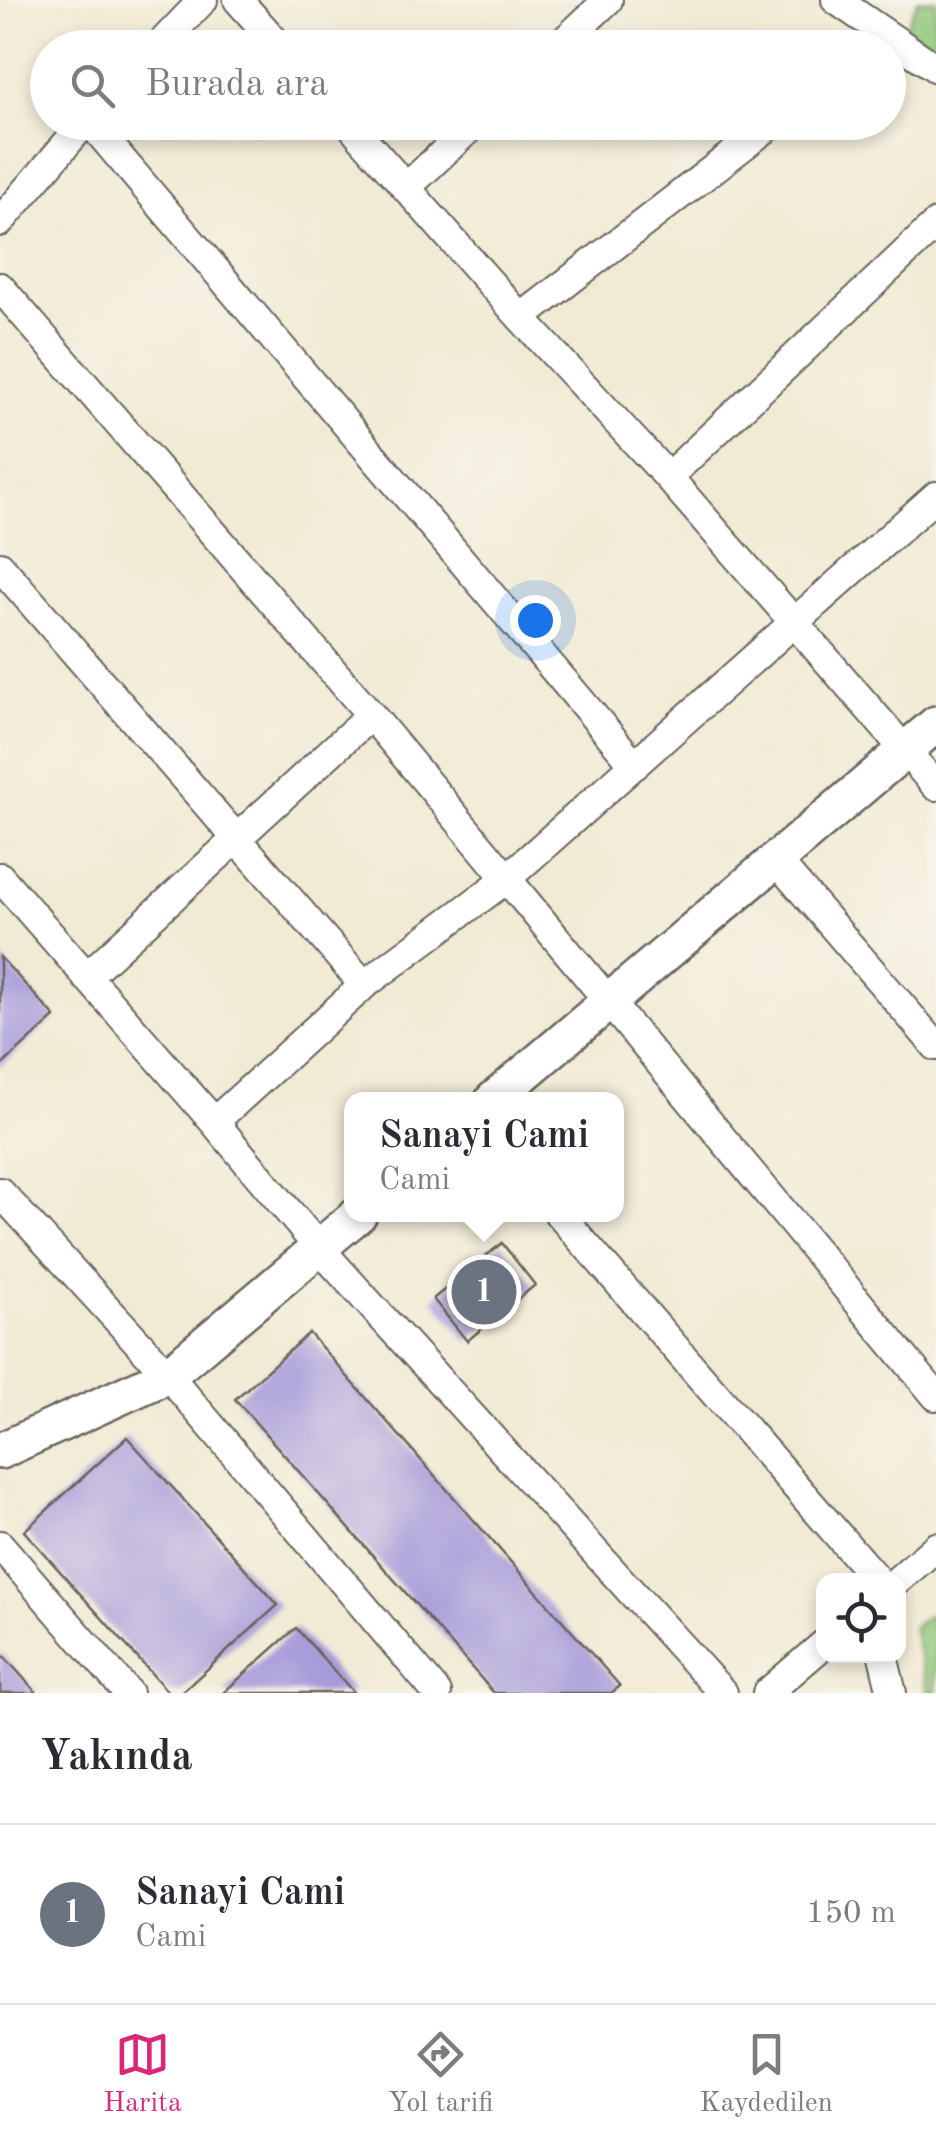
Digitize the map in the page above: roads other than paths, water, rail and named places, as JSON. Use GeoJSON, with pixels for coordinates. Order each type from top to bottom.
{"type":"FeatureCollection","features":[{"type":"Feature","properties":{"kind":"street"},"geometry":{"type":"LineString","coordinates":[[175,30],[204,0]]}},
{"type":"Feature","properties":{"kind":"street"},"geometry":{"type":"LineString","coordinates":[[238,0],[264,30]]}},
{"type":"Feature","properties":{"kind":"street"},"geometry":{"type":"LineString","coordinates":[[576,30],[608,0]]}},
{"type":"Feature","properties":{"kind":"street"},"geometry":{"type":"LineString","coordinates":[[836,0],[868,30]]}},
{"type":"Feature","properties":{"kind":"street"},"geometry":{"type":"LineString","coordinates":[[906,54],[936,68]]}},
{"type":"Feature","properties":{"kind":"street"},"geometry":{"type":"LineString","coordinates":[[0,222],[72,140]]}},
{"type":"Feature","properties":{"kind":"street"},"geometry":{"type":"LineString","coordinates":[[103,140],[635,765]]}},
{"type":"Feature","properties":{"kind":"street"},"geometry":{"type":"LineString","coordinates":[[364,140],[668,477],[936,786]]}},
{"type":"Feature","properties":{"kind":"street"},"geometry":{"type":"LineString","coordinates":[[407,187],[457,140]]}},
{"type":"Feature","properties":{"kind":"street"},"geometry":{"type":"LineString","coordinates":[[521,318],[751,140]]}},
{"type":"Feature","properties":{"kind":"street"},"geometry":{"type":"LineString","coordinates":[[668,477],[936,224]]}},
{"type":"Feature","properties":{"kind":"street"},"geometry":{"type":"LineString","coordinates":[[0,288],[371,715],[936,1396]]}},
{"type":"Feature","properties":{"kind":"street"},"geometry":{"type":"LineString","coordinates":[[214,1122],[364,985],[505,880],[936,496]]}},
{"type":"Feature","properties":{"kind":"street"},"geometry":{"type":"LineString","coordinates":[[0,566],[364,985]]}},
{"type":"Feature","properties":{"kind":"street"},"geometry":{"type":"LineString","coordinates":[[86,978],[371,715]]}},
{"type":"Feature","properties":{"kind":"street"},"geometry":{"type":"LineString","coordinates":[[502,1092],[936,724]]}},
{"type":"Feature","properties":{"kind":"street"},"geometry":{"type":"LineString","coordinates":[[776,860],[936,1046]]}},
{"type":"Feature","properties":{"kind":"street"},"geometry":{"type":"LineString","coordinates":[[0,878],[320,1248],[724,1693]]}},
{"type":"Feature","properties":{"kind":"street"},"geometry":{"type":"LineString","coordinates":[[0,1192],[168,1376],[437,1693]]}},
{"type":"Feature","properties":{"kind":"street"},"geometry":{"type":"LineString","coordinates":[[0,1451],[168,1376],[350,1222]]}},
{"type":"Feature","properties":{"kind":"street"},"geometry":{"type":"LineString","coordinates":[[566,1222],[871,1573]]}},
{"type":"Feature","properties":{"kind":"street"},"geometry":{"type":"LineString","coordinates":[[0,1544],[128,1693]]}},
{"type":"Feature","properties":{"kind":"street"},"geometry":{"type":"LineString","coordinates":[[906,1573],[936,1547]]}},
{"type":"Feature","properties":{"kind":"street"},"geometry":{"type":"LineString","coordinates":[[767,1693],[816,1651]]}},
{"type":"Feature","properties":{"kind":"street"},"geometry":{"type":"LineString","coordinates":[[885,1663],[892,1693]]}},
{"type":"Feature","properties":{"kind":"place","name":"Sanayi Cami"},"geometry":{"type":"Point","coordinates":[484,1292]}}]}
